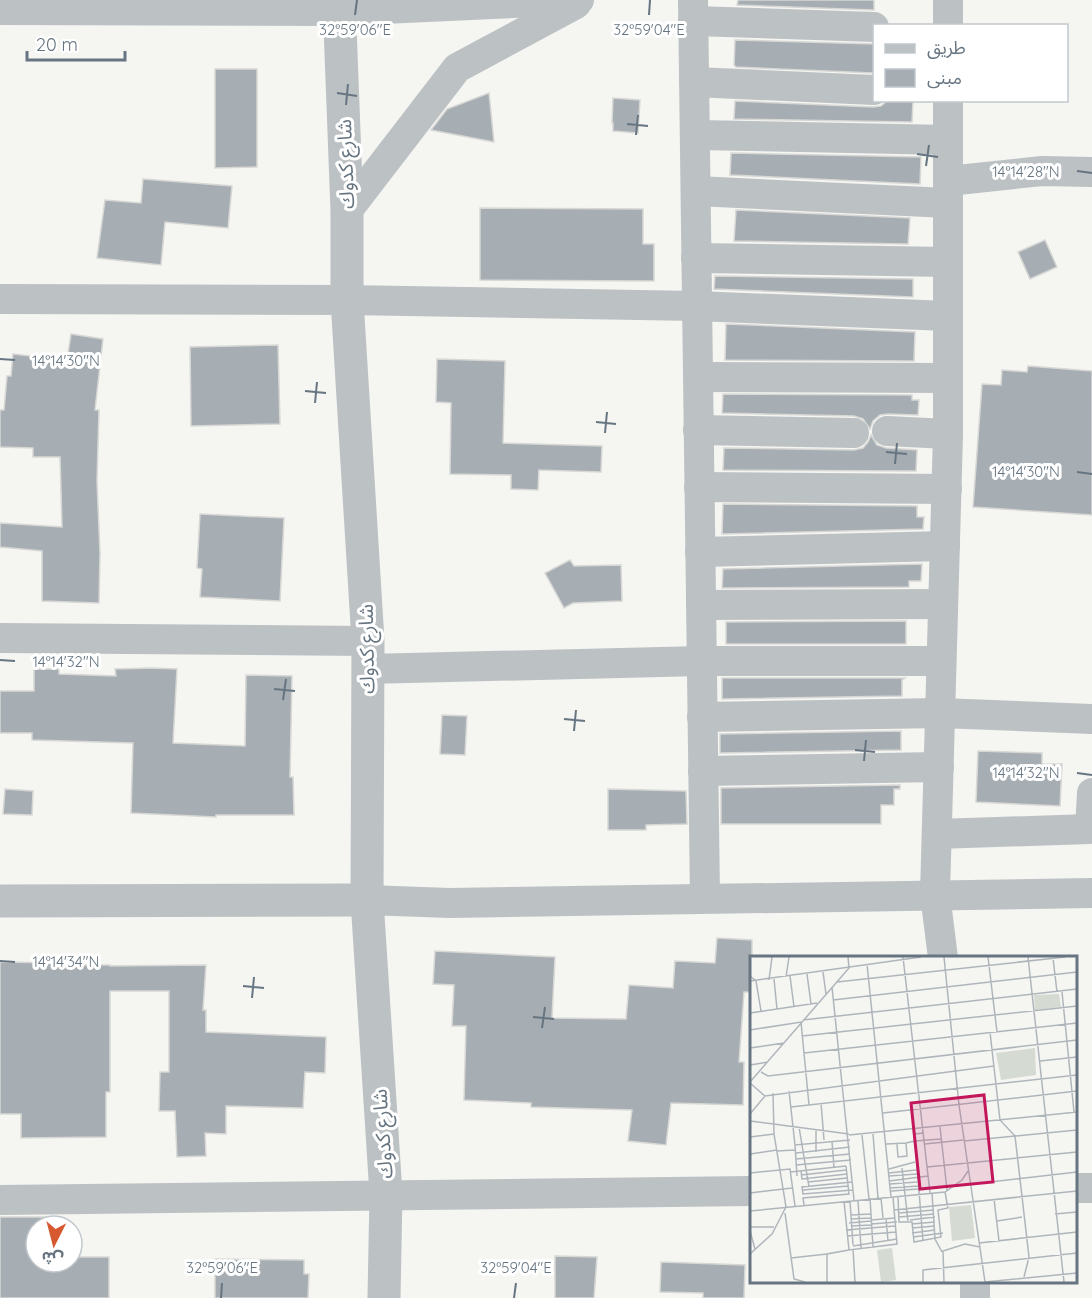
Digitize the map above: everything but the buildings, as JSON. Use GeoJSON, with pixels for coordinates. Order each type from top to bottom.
{"type":"FeatureCollection","features":[{"type":"Feature","properties":{"kind":"street"},"geometry":{"type":"LineString","coordinates":[[0,10],[579,0]]}},
{"type":"Feature","properties":{"kind":"street"},"geometry":{"type":"LineString","coordinates":[[347,211],[457,68],[584,0]]}},
{"type":"Feature","properties":{"kind":"street"},"geometry":{"type":"LineString","coordinates":[[948,0],[948,24]]}},
{"type":"Feature","properties":{"kind":"street","name":"شارع كدوك"},"geometry":{"type":"LineString","coordinates":[[339,5],[347,211],[346,300],[368,655],[367,900],[386,1194],[384,1298]]}},
{"type":"Feature","properties":{"kind":"street"},"geometry":{"type":"LineString","coordinates":[[705,898],[693,11],[873,27]]}},
{"type":"Feature","properties":{"kind":"street"},"geometry":{"type":"LineString","coordinates":[[694,82],[873,90]]}},
{"type":"Feature","properties":{"kind":"street"},"geometry":{"type":"LineString","coordinates":[[943,956],[935,894],[948,434],[948,102]]}},
{"type":"Feature","properties":{"kind":"street"},"geometry":{"type":"LineString","coordinates":[[694,135],[948,140]]}},
{"type":"Feature","properties":{"kind":"street"},"geometry":{"type":"LineString","coordinates":[[696,191],[948,192],[1042,171],[1092,172]]}},
{"type":"Feature","properties":{"kind":"street"},"geometry":{"type":"LineString","coordinates":[[696,258],[948,262]]}},
{"type":"Feature","properties":{"kind":"street"},"geometry":{"type":"LineString","coordinates":[[0,299],[346,300],[696,306],[948,316]]}},
{"type":"Feature","properties":{"kind":"street"},"geometry":{"type":"LineString","coordinates":[[698,377],[948,378]]}},
{"type":"Feature","properties":{"kind":"street"},"geometry":{"type":"LineString","coordinates":[[698,430],[854,433]]}},
{"type":"Feature","properties":{"kind":"street"},"geometry":{"type":"LineString","coordinates":[[887,431],[948,434]]}},
{"type":"Feature","properties":{"kind":"street"},"geometry":{"type":"LineString","coordinates":[[699,487],[947,489]]}},
{"type":"Feature","properties":{"kind":"street"},"geometry":{"type":"LineString","coordinates":[[700,552],[945,546]]}},
{"type":"Feature","properties":{"kind":"street"},"geometry":{"type":"LineString","coordinates":[[701,605],[943,604]]}},
{"type":"Feature","properties":{"kind":"street"},"geometry":{"type":"LineString","coordinates":[[0,638],[368,655],[702,661],[941,661]]}},
{"type":"Feature","properties":{"kind":"street"},"geometry":{"type":"LineString","coordinates":[[702,717],[940,713],[1092,720]]}},
{"type":"Feature","properties":{"kind":"street"},"geometry":{"type":"LineString","coordinates":[[703,771],[939,767]]}},
{"type":"Feature","properties":{"kind":"street"},"geometry":{"type":"LineString","coordinates":[[937,834],[1090,829],[1092,793]]}},
{"type":"Feature","properties":{"kind":"street"},"geometry":{"type":"LineString","coordinates":[[0,901],[367,900],[450,903],[1092,893]]}},
{"type":"Feature","properties":{"kind":"street"},"geometry":{"type":"LineString","coordinates":[[0,1200],[750,1191]]}}]}
